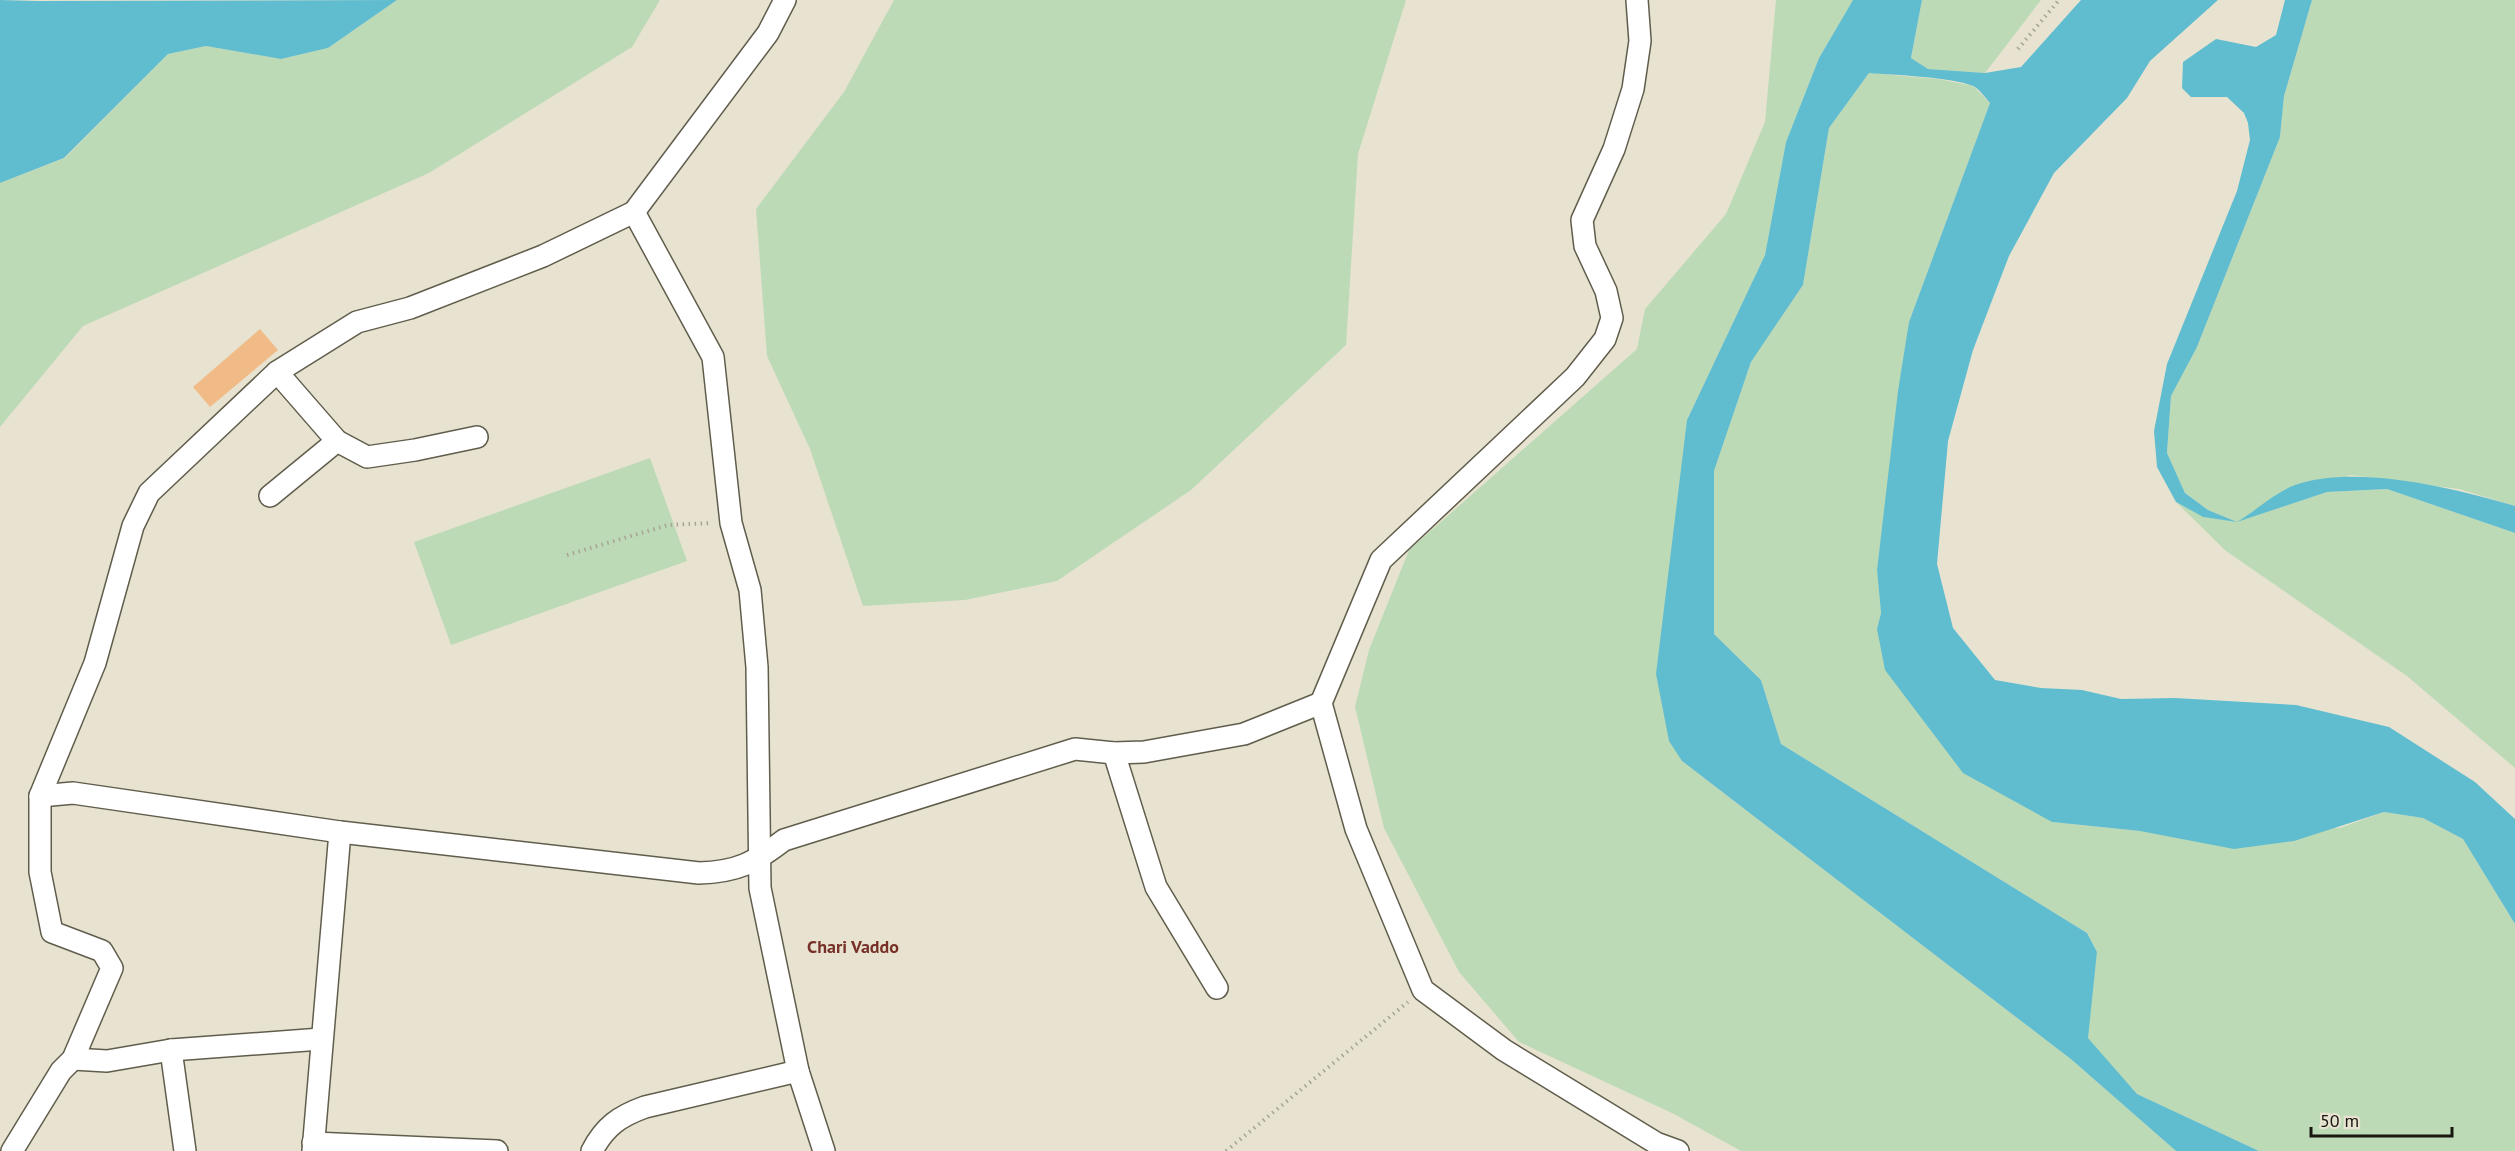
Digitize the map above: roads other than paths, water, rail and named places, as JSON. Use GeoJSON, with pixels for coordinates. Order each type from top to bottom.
{"type":"FeatureCollection","features":[{"type":"Feature","properties":{"kind":"street"},"geometry":{"type":"LineString","coordinates":[[12,1151],[61,1071],[73,1059],[112,968],[102,951],[52,932],[40,872],[40,796],[95,663],[132,526],[149,493],[277,372],[357,322],[410,308],[543,256],[634,212],[768,33],[785,0]]}},
{"type":"Feature","properties":{"kind":"street"},"geometry":{"type":"LineString","coordinates":[[1637,0],[1640,41],[1633,89],[1614,149],[1582,220],[1586,246],[1606,291],[1612,318],[1605,339],[1575,377],[1381,560],[1321,703],[1356,829],[1423,990],[1504,1050],[1656,1143],[1678,1151]]}},
{"type":"Feature","properties":{"kind":"street"},"geometry":{"type":"LineString","coordinates":[[634,212],[713,357],[731,523],[750,590],[756,656],[760,888],[798,1071],[824,1151]]}},
{"type":"Feature","properties":{"kind":"street"},"geometry":{"type":"LineString","coordinates":[[277,372],[337,441],[367,457],[477,437]]}},
{"type":"Feature","properties":{"kind":"street"},"geometry":{"type":"LineString","coordinates":[[270,496],[337,441]]}},
{"type":"Feature","properties":{"kind":"street"},"geometry":{"type":"LineString","coordinates":[[40,796],[73,793],[340,832],[699,873],[726,872],[759,858],[784,840],[1075,748],[1114,753],[1143,752],[1244,734],[1321,703]]}},
{"type":"Feature","properties":{"kind":"street"},"geometry":{"type":"LineString","coordinates":[[1114,753],[1155,887],[1217,988]]}},
{"type":"Feature","properties":{"kind":"street"},"geometry":{"type":"LineString","coordinates":[[340,832],[313,1147],[497,1151]]}},
{"type":"Feature","properties":{"kind":"street"},"geometry":{"type":"LineString","coordinates":[[73,1059],[107,1060],[171,1050],[321,1039]]}},
{"type":"Feature","properties":{"kind":"street"},"geometry":{"type":"LineString","coordinates":[[171,1050],[185,1151]]}},
{"type":"Feature","properties":{"kind":"street"},"geometry":{"type":"LineString","coordinates":[[592,1151],[607,1127],[627,1114],[645,1107],[798,1071]]}},
{"type":"Feature","properties":{"kind":"water"},"geometry":{"type":"Polygon","coordinates":[[[0,0],[397,0],[328,48],[281,59],[206,46],[168,54],[64,158],[0,183],[0,0]]]}},
{"type":"Feature","properties":{"kind":"water"},"geometry":{"type":"Polygon","coordinates":[[[1853,0],[1922,0],[1911,58],[1928,69],[1985,73],[2021,67],[2081,0],[2218,0],[2150,61],[2127,98],[2054,173],[2009,256],[1973,350],[1948,441],[1937,564],[1953,628],[1995,680],[2041,688],[2082,690],[2121,699],[2175,698],[2296,705],[2389,727],[2475,782],[2515,819],[2515,924],[2463,839],[2423,818],[2384,812],[2294,841],[2234,849],[2140,831],[2052,822],[1963,773],[1885,670],[1877,629],[1881,613],[1877,570],[1898,391],[1909,322],[1990,103],[1975,87],[1964,83],[1937,78],[1869,73],[1829,128],[1803,285],[1751,362],[1714,471],[1714,634],[1761,680],[1781,744],[2087,933],[2097,952],[2088,1038],[2137,1094],[2259,1151],[2176,1151],[2072,1060],[1682,761],[1669,741],[1656,674],[1687,420],[1765,255],[1786,142],[1819,58],[1853,0]]]}},
{"type":"Feature","properties":{"kind":"water"},"geometry":{"type":"Polygon","coordinates":[[[2285,0],[2312,0],[2284,96],[2280,137],[2197,347],[2171,396],[2167,453],[2185,493],[2208,510],[2237,522],[2203,517],[2176,502],[2157,467],[2154,431],[2167,364],[2237,191],[2250,140],[2244,113],[2227,97],[2191,97],[2182,88],[2183,62],[2216,39],[2256,47],[2276,35],[2285,0]]]}},
{"type":"Feature","properties":{"kind":"water"},"geometry":{"type":"Polygon","coordinates":[[[2347,477],[2405,481],[2435,486],[2515,506],[2515,533],[2387,489],[2327,492],[2237,522],[2280,492],[2295,485],[2319,479],[2347,477]]]}},
{"type":"Feature","properties":{"kind":"district","name":"Chari Vaddo"},"geometry":{"type":"Point","coordinates":[853,947]}}]}
